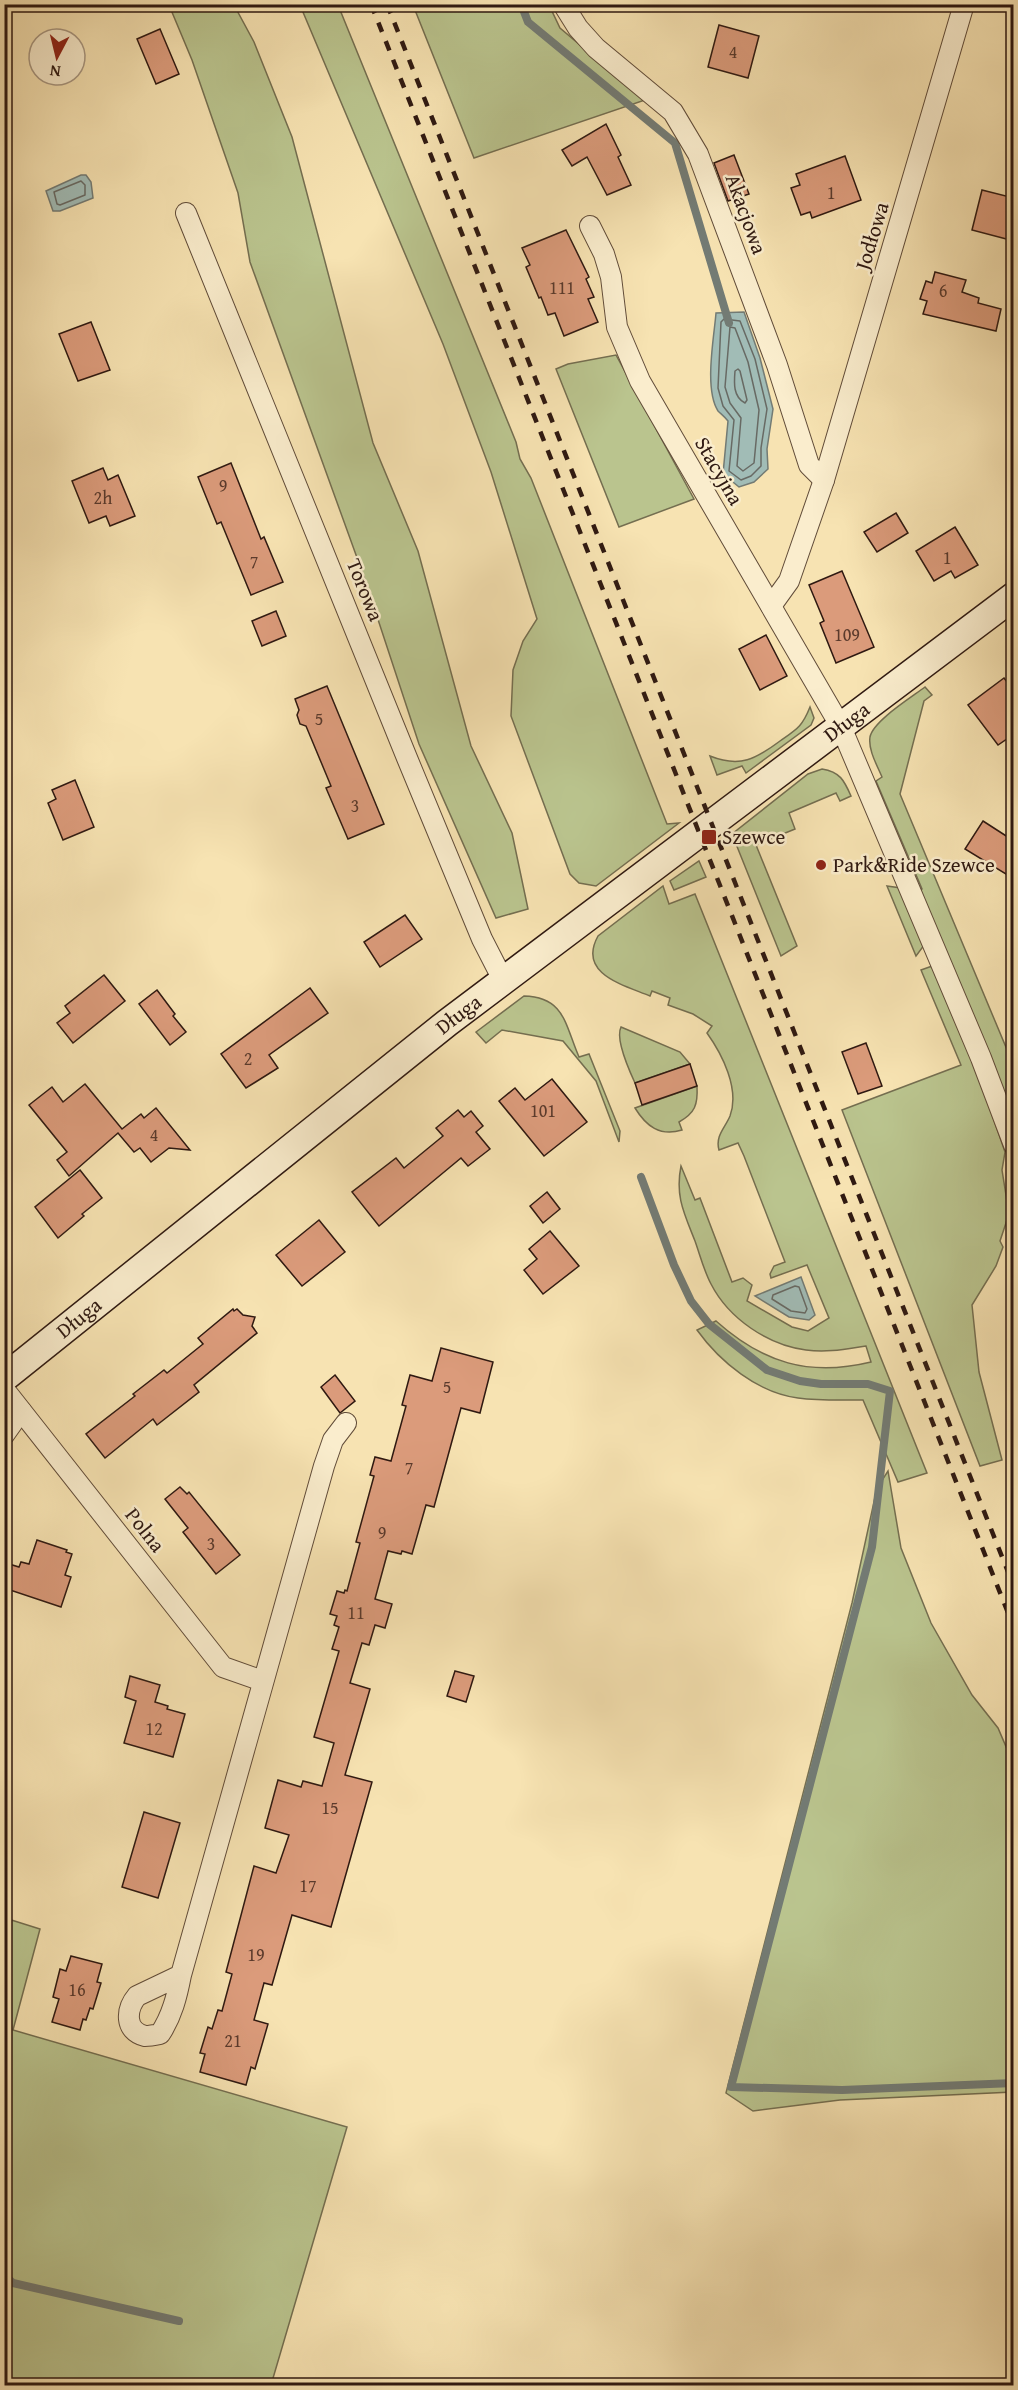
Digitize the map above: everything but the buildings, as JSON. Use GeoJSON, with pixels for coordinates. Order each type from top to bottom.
{"type":"FeatureCollection","features":[{"type":"Feature","properties":{"kind":"street","name":"Akacjowa"},"geometry":{"type":"LineString","coordinates":[[563,4],[578,28],[596,48],[673,112],[698,154],[777,365],[809,465],[824,480]]}},
{"type":"Feature","properties":{"kind":"street","name":"Jodłowa"},"geometry":{"type":"LineString","coordinates":[[771,606],[789,581],[824,480],[964,4]]}},
{"type":"Feature","properties":{"kind":"street","name":"Torowa"},"geometry":{"type":"LineString","coordinates":[[186,213],[407,758],[482,939],[504,982]]}},
{"type":"Feature","properties":{"kind":"street","name":"Stacyjna"},"geometry":{"type":"LineString","coordinates":[[590,226],[611,277],[617,327],[640,381],[841,727],[977,1047],[1014,1145]]}},
{"type":"Feature","properties":{"kind":"street","name":"Długa"},"geometry":{"type":"LineString","coordinates":[[4,1378],[447,1023],[1014,596]]}},
{"type":"Feature","properties":{"kind":"street","name":"Polna"},"geometry":{"type":"LineString","coordinates":[[4,1389],[223,1667],[263,1681]]}},
{"type":"Feature","properties":{"kind":"street"},"geometry":{"type":"LineString","coordinates":[[4,1435],[21,1411]]}},
{"type":"Feature","properties":{"kind":"street"},"geometry":{"type":"LineString","coordinates":[[181,1975],[324,1466],[333,1440],[346,1423]]}},
{"type":"Feature","properties":{"kind":"green space"},"geometry":{"type":"Polygon","coordinates":[[[169,5],[234,5],[254,42],[292,137],[373,443],[418,551],[471,746],[512,833],[528,909],[496,918],[419,744],[364,577],[250,262],[238,193],[192,60],[169,5]]]}},
{"type":"Feature","properties":{"kind":"green space"},"geometry":{"type":"Polygon","coordinates":[[[300,5],[338,5],[516,442],[520,459],[531,478],[667,824],[679,823],[596,886],[579,883],[570,874],[511,716],[513,670],[523,641],[537,619],[491,472],[443,344],[300,5]]]}},
{"type":"Feature","properties":{"kind":"green space"},"geometry":{"type":"Polygon","coordinates":[[[413,5],[549,5],[560,28],[645,100],[474,158],[413,5]]]}},
{"type":"Feature","properties":{"kind":"green space"},"geometry":{"type":"Polygon","coordinates":[[[616,355],[694,499],[619,527],[556,369],[568,364],[616,355]]]}},
{"type":"Feature","properties":{"kind":"green space"},"geometry":{"type":"Polygon","coordinates":[[[925,687],[932,695],[924,701],[900,794],[1013,1064],[1013,1121],[920,890],[922,889],[876,781],[882,777],[870,747],[870,737],[873,731],[885,717],[925,687]]]}},
{"type":"Feature","properties":{"kind":"green space"},"geometry":{"type":"Polygon","coordinates":[[[810,707],[814,718],[811,725],[746,773],[742,766],[717,775],[710,756],[730,761],[755,757],[795,730],[810,707]]]}},
{"type":"Feature","properties":{"kind":"green space"},"geometry":{"type":"Polygon","coordinates":[[[822,769],[833,772],[841,778],[851,796],[840,801],[836,793],[789,813],[795,829],[756,845],[797,946],[781,956],[732,834],[808,774],[822,769]]]}},
{"type":"Feature","properties":{"kind":"green space"},"geometry":{"type":"Polygon","coordinates":[[[699,861],[706,877],[674,890],[670,881],[699,861]]]}},
{"type":"Feature","properties":{"kind":"green space"},"geometry":{"type":"Polygon","coordinates":[[[663,886],[669,904],[695,894],[927,1473],[898,1482],[863,1400],[806,1399],[769,1390],[741,1374],[729,1364],[697,1330],[716,1321],[751,1347],[788,1363],[807,1367],[827,1368],[871,1362],[866,1346],[814,1351],[792,1347],[764,1336],[739,1319],[728,1308],[719,1297],[704,1268],[680,1196],[681,1166],[695,1200],[700,1198],[732,1282],[743,1278],[752,1285],[747,1301],[792,1327],[808,1331],[829,1318],[807,1265],[771,1278],[770,1274],[774,1266],[785,1262],[744,1156],[738,1143],[719,1150],[718,1140],[730,1116],[733,1095],[724,1061],[707,1033],[712,1026],[693,1014],[668,1005],[670,998],[652,991],[650,996],[606,976],[598,969],[594,960],[593,949],[598,936],[663,886]]]}},
{"type":"Feature","properties":{"kind":"green space"},"geometry":{"type":"Polygon","coordinates":[[[887,886],[901,888],[925,944],[916,956],[887,886]]]}},
{"type":"Feature","properties":{"kind":"green space"},"geometry":{"type":"Polygon","coordinates":[[[935,965],[969,1048],[1005,1152],[1002,1170],[1009,1214],[1000,1241],[1003,1247],[996,1266],[972,1305],[979,1372],[1002,1460],[980,1466],[842,1110],[961,1065],[921,970],[935,965]]]}},
{"type":"Feature","properties":{"kind":"green space"},"geometry":{"type":"Polygon","coordinates":[[[524,996],[548,1001],[556,1007],[562,1015],[579,1057],[589,1054],[620,1131],[619,1142],[596,1081],[563,1041],[502,1030],[486,1043],[476,1032],[524,996]]]}},
{"type":"Feature","properties":{"kind":"green space"},"geometry":{"type":"Polygon","coordinates":[[[621,1027],[680,1052],[690,1064],[635,1083],[621,1047],[621,1027]]]}},
{"type":"Feature","properties":{"kind":"green space"},"geometry":{"type":"Polygon","coordinates":[[[697,1086],[697,1098],[692,1112],[679,1122],[682,1130],[660,1131],[649,1125],[635,1108],[697,1086]]]}},
{"type":"Feature","properties":{"kind":"green space"},"geometry":{"type":"Polygon","coordinates":[[[888,1471],[901,1548],[931,1623],[972,1695],[998,1728],[1013,1763],[1013,2092],[840,2100],[753,2111],[726,2093],[852,1603],[877,1488],[888,1471]]]}},
{"type":"Feature","properties":{"kind":"green space"},"geometry":{"type":"Polygon","coordinates":[[[5,1918],[40,1929],[13,2030],[347,2127],[271,2385],[5,2385],[5,1918]]]}},
{"type":"Feature","properties":{"kind":"water"},"geometry":{"type":"Polygon","coordinates":[[[81,175],[86,175],[91,182],[93,198],[60,211],[53,211],[46,191],[81,175]]]}},
{"type":"Feature","properties":{"kind":"water"},"geometry":{"type":"Polygon","coordinates":[[[744,312],[760,358],[773,409],[767,449],[768,469],[754,482],[739,487],[723,474],[728,421],[718,411],[714,401],[711,363],[716,313],[744,312]]]}},
{"type":"Feature","properties":{"kind":"water"},"geometry":{"type":"Polygon","coordinates":[[[801,1277],[815,1315],[809,1320],[789,1317],[755,1296],[801,1277]]]}},
{"type":"Feature","properties":{"kind":"waterway"},"geometry":{"type":"LineString","coordinates":[[521,4],[528,22],[675,143],[729,323]]}},
{"type":"Feature","properties":{"kind":"waterway"},"geometry":{"type":"LineString","coordinates":[[641,1177],[674,1265],[691,1301],[709,1324],[767,1370],[800,1381],[821,1384],[868,1384],[890,1391],[872,1547],[731,2087],[842,2090],[1014,2083]]}},
{"type":"Feature","properties":{"kind":"waterway"},"geometry":{"type":"LineString","coordinates":[[4,2275],[13,2283],[179,2321]]}},
{"type":"Feature","properties":{"kind":"railway"},"geometry":{"type":"LineString","coordinates":[[371,4],[1014,1628]]}},
{"type":"Feature","properties":{"kind":"railway"},"geometry":{"type":"LineString","coordinates":[[387,4],[1014,1587]]}},
{"type":"Feature","properties":{"kind":"place","name":"Szewce"},"geometry":{"type":"Point","coordinates":[709,837]}},
{"type":"Feature","properties":{"kind":"place","name":"Park&Ride Szewce"},"geometry":{"type":"Point","coordinates":[821,865]}}]}
